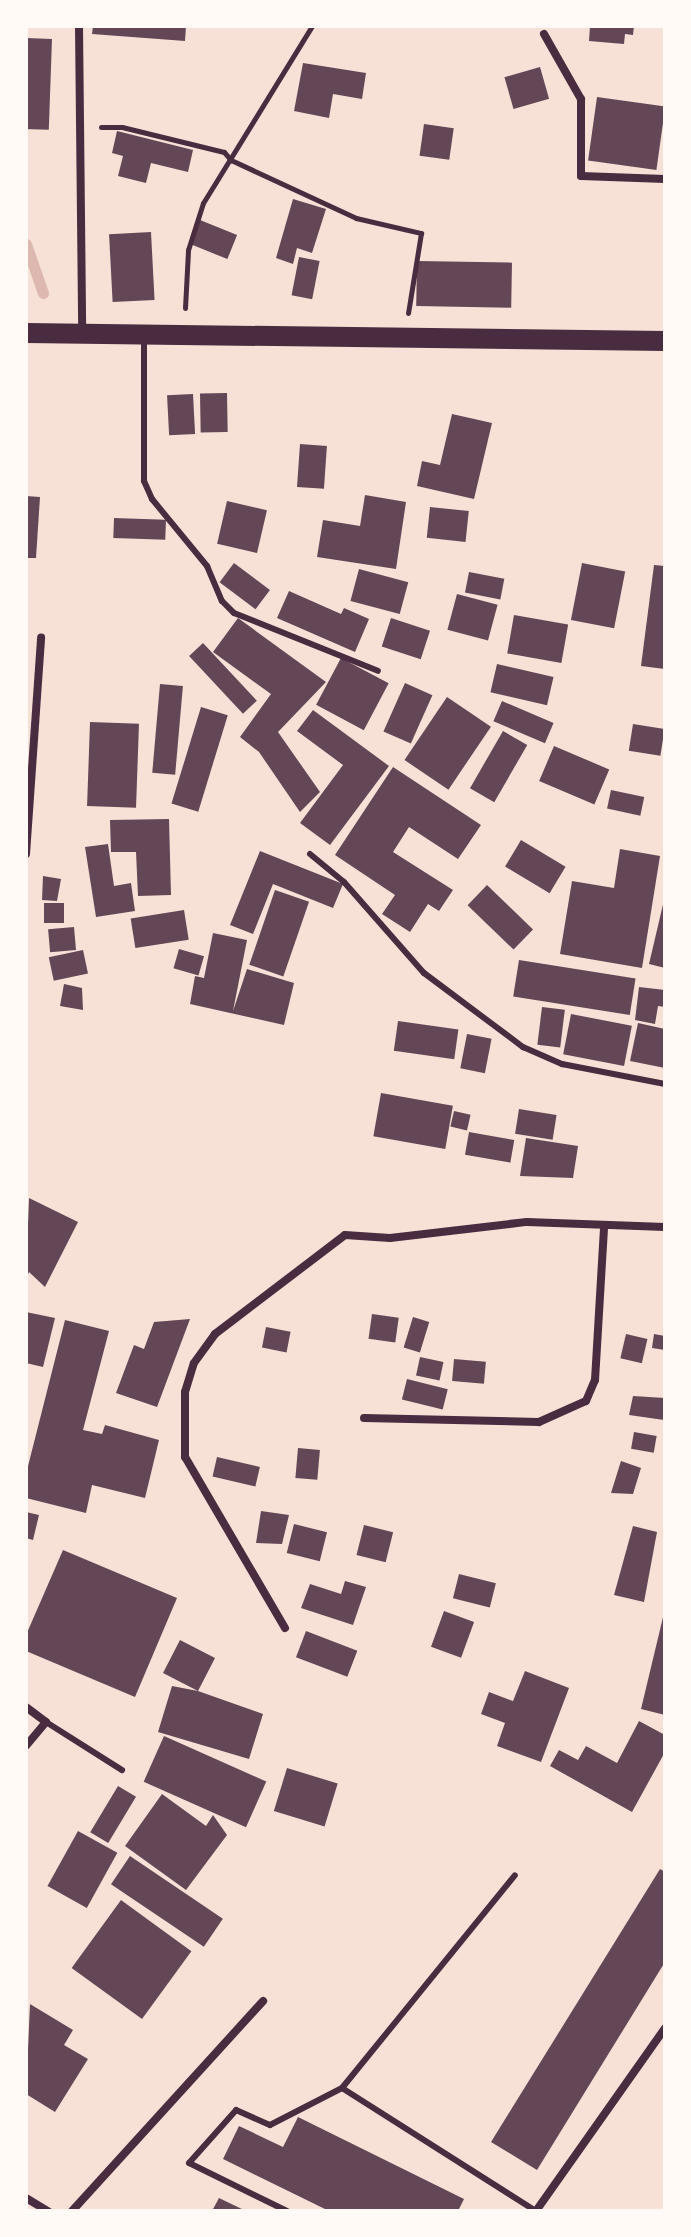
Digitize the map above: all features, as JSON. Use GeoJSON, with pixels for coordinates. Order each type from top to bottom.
{"type":"FeatureCollection","features":[{"type":"Feature","properties":{"kind":"main road"},"geometry":{"type":"LineString","coordinates":[[26,333],[665,341]]}},
{"type":"Feature","properties":{"kind":"street"},"geometry":{"type":"LineString","coordinates":[[79,26],[82,333]]}},
{"type":"Feature","properties":{"kind":"street"},"geometry":{"type":"LineString","coordinates":[[544,34],[581,99],[581,176],[665,179]]}},
{"type":"Feature","properties":{"kind":"street"},"geometry":{"type":"LineString","coordinates":[[26,854],[41,638]]}},
{"type":"Feature","properties":{"kind":"street"},"geometry":{"type":"LineString","coordinates":[[285,1628],[185,1457],[185,1392],[194,1363],[215,1334],[345,1235],[426,1235],[527,1222],[604,1229],[665,1227]]}},
{"type":"Feature","properties":{"kind":"street"},"geometry":{"type":"LineString","coordinates":[[364,1418],[539,1422],[586,1401],[595,1380],[604,1229]]}},
{"type":"Feature","properties":{"kind":"street"},"geometry":{"type":"LineString","coordinates":[[26,1707],[46,1722],[26,1746]]}},
{"type":"Feature","properties":{"kind":"street"},"geometry":{"type":"LineString","coordinates":[[72,2211],[263,2001]]}},
{"type":"Feature","properties":{"kind":"street"},"geometry":{"type":"LineString","coordinates":[[536,2211],[665,2028]]}},
{"type":"Feature","properties":{"kind":"street"},"geometry":{"type":"LineString","coordinates":[[26,2198],[48,2211]]}},
{"type":"Feature","properties":{"kind":"lane"},"geometry":{"type":"LineString","coordinates":[[144,334],[144,481],[152,499],[207,566],[222,601],[234,613],[378,671]]}},
{"type":"Feature","properties":{"kind":"lane"},"geometry":{"type":"LineString","coordinates":[[310,854],[344,882],[424,973],[523,1047],[587,1070],[665,1084]]}},
{"type":"Feature","properties":{"kind":"lane"},"geometry":{"type":"LineString","coordinates":[[46,1722],[122,1770]]}},
{"type":"Feature","properties":{"kind":"lane"},"geometry":{"type":"LineString","coordinates":[[287,2211],[189,2163],[236,2110],[270,2125],[342,2088],[515,1875]]}},
{"type":"Feature","properties":{"kind":"lane"},"geometry":{"type":"LineString","coordinates":[[342,2088],[536,2211]]}},
{"type":"Feature","properties":{"kind":"path"},"geometry":{"type":"LineString","coordinates":[[184,334],[188,250],[203,203],[312,26]]}},
{"type":"Feature","properties":{"kind":"path"},"geometry":{"type":"LineString","coordinates":[[80,127],[122,127],[224,152],[231,160],[356,218],[421,233],[410,285],[407,337]]}},
{"type":"Feature","properties":{"kind":"building"},"geometry":{"type":"Polygon","coordinates":[[[93,26],[186,26],[185,41],[92,34],[93,26]]]}},
{"type":"Feature","properties":{"kind":"building"},"geometry":{"type":"Polygon","coordinates":[[[590,26],[634,26],[633,35],[625,34],[624,44],[589,41],[590,26]]]}},
{"type":"Feature","properties":{"kind":"building"},"geometry":{"type":"Polygon","coordinates":[[[26,38],[52,39],[49,130],[26,129],[26,38]]]}},
{"type":"Feature","properties":{"kind":"building"},"geometry":{"type":"Polygon","coordinates":[[[303,63],[366,73],[362,99],[333,94],[329,118],[294,111],[303,63]]]}},
{"type":"Feature","properties":{"kind":"building"},"geometry":{"type":"Polygon","coordinates":[[[540,67],[549,99],[514,109],[504,77],[540,67]]]}},
{"type":"Feature","properties":{"kind":"building"},"geometry":{"type":"Polygon","coordinates":[[[597,97],[665,107],[656,170],[588,160],[597,97]]]}},
{"type":"Feature","properties":{"kind":"building"},"geometry":{"type":"Polygon","coordinates":[[[424,124],[454,128],[449,160],[420,156],[424,124]]]}},
{"type":"Feature","properties":{"kind":"building"},"geometry":{"type":"Polygon","coordinates":[[[117,131],[193,150],[188,172],[151,163],[146,183],[118,176],[123,156],[112,153],[117,131]]]}},
{"type":"Feature","properties":{"kind":"building"},"geometry":{"type":"Polygon","coordinates":[[[293,199],[326,209],[312,253],[297,248],[293,264],[276,258],[293,199]]]}},
{"type":"Feature","properties":{"kind":"building"},"geometry":{"type":"Polygon","coordinates":[[[200,220],[237,235],[227,259],[190,244],[200,220]]]}},
{"type":"Feature","properties":{"kind":"building"},"geometry":{"type":"Polygon","coordinates":[[[151,232],[155,300],[113,302],[109,234],[151,232]]]}},
{"type":"Feature","properties":{"kind":"building"},"geometry":{"type":"Polygon","coordinates":[[[299,257],[320,261],[312,299],[292,295],[299,257]]]}},
{"type":"Feature","properties":{"kind":"building"},"geometry":{"type":"Polygon","coordinates":[[[417,261],[512,263],[511,308],[416,306],[417,261]]]}},
{"type":"Feature","properties":{"kind":"building"},"geometry":{"type":"Polygon","coordinates":[[[200,393],[227,393],[228,432],[201,432],[200,393]]]}},
{"type":"Feature","properties":{"kind":"building"},"geometry":{"type":"Polygon","coordinates":[[[193,394],[195,434],[169,435],[167,395],[193,394]]]}},
{"type":"Feature","properties":{"kind":"building"},"geometry":{"type":"Polygon","coordinates":[[[452,414],[492,423],[474,499],[417,486],[422,461],[440,465],[452,414]]]}},
{"type":"Feature","properties":{"kind":"building"},"geometry":{"type":"Polygon","coordinates":[[[300,444],[327,446],[324,489],[297,487],[300,444]]]}},
{"type":"Feature","properties":{"kind":"building"},"geometry":{"type":"Polygon","coordinates":[[[365,495],[406,502],[396,569],[317,557],[323,520],[360,526],[365,495]]]}},
{"type":"Feature","properties":{"kind":"building"},"geometry":{"type":"Polygon","coordinates":[[[26,496],[40,497],[36,558],[26,558],[26,496]]]}},
{"type":"Feature","properties":{"kind":"building"},"geometry":{"type":"Polygon","coordinates":[[[227,501],[267,510],[257,553],[217,544],[227,501]]]}},
{"type":"Feature","properties":{"kind":"building"},"geometry":{"type":"Polygon","coordinates":[[[430,507],[469,511],[466,542],[427,538],[430,507]]]}},
{"type":"Feature","properties":{"kind":"building"},"geometry":{"type":"Polygon","coordinates":[[[114,518],[166,520],[165,540],[113,538],[114,518]]]}},
{"type":"Feature","properties":{"kind":"building"},"geometry":{"type":"Polygon","coordinates":[[[234,563],[270,590],[255,609],[220,582],[234,563]]]}},
{"type":"Feature","properties":{"kind":"building"},"geometry":{"type":"Polygon","coordinates":[[[582,563],[625,571],[614,628],[571,620],[582,563]]]}},
{"type":"Feature","properties":{"kind":"building"},"geometry":{"type":"Polygon","coordinates":[[[654,565],[665,566],[665,669],[641,666],[654,565]]]}},
{"type":"Feature","properties":{"kind":"building"},"geometry":{"type":"Polygon","coordinates":[[[359,569],[408,582],[400,614],[350,601],[359,569]]]}},
{"type":"Feature","properties":{"kind":"building"},"geometry":{"type":"Polygon","coordinates":[[[469,572],[504,579],[500,599],[465,593],[469,572]]]}},
{"type":"Feature","properties":{"kind":"building"},"geometry":{"type":"Polygon","coordinates":[[[289,591],[341,614],[344,608],[369,619],[355,652],[277,618],[289,591]]]}},
{"type":"Feature","properties":{"kind":"building"},"geometry":{"type":"Polygon","coordinates":[[[457,594],[498,605],[488,641],[447,630],[457,594]]]}},
{"type":"Feature","properties":{"kind":"building"},"geometry":{"type":"Polygon","coordinates":[[[514,615],[568,625],[561,663],[507,653],[514,615]]]}},
{"type":"Feature","properties":{"kind":"building"},"geometry":{"type":"Polygon","coordinates":[[[238,618],[326,682],[278,732],[320,792],[300,812],[259,752],[240,737],[271,694],[213,652],[238,618]]]}},
{"type":"Feature","properties":{"kind":"building"},"geometry":{"type":"Polygon","coordinates":[[[391,618],[430,631],[421,659],[382,647],[391,618]]]}},
{"type":"Feature","properties":{"kind":"building"},"geometry":{"type":"Polygon","coordinates":[[[203,643],[257,701],[243,714],[189,656],[203,643]]]}},
{"type":"Feature","properties":{"kind":"building"},"geometry":{"type":"Polygon","coordinates":[[[341,658],[389,683],[364,730],[316,705],[341,658]]]}},
{"type":"Feature","properties":{"kind":"building"},"geometry":{"type":"Polygon","coordinates":[[[497,664],[554,677],[547,705],[490,692],[497,664]]]}},
{"type":"Feature","properties":{"kind":"building"},"geometry":{"type":"Polygon","coordinates":[[[405,683],[432,695],[411,744],[383,731],[405,683]]]}},
{"type":"Feature","properties":{"kind":"building"},"geometry":{"type":"Polygon","coordinates":[[[160,684],[183,686],[175,775],[152,773],[160,684]]]}},
{"type":"Feature","properties":{"kind":"building"},"geometry":{"type":"Polygon","coordinates":[[[447,697],[491,727],[448,790],[405,760],[447,697]]]}},
{"type":"Feature","properties":{"kind":"building"},"geometry":{"type":"Polygon","coordinates":[[[502,701],[554,723],[545,743],[493,721],[502,701]]]}},
{"type":"Feature","properties":{"kind":"building"},"geometry":{"type":"Polygon","coordinates":[[[201,707],[228,715],[198,812],[171,804],[201,707]]]}},
{"type":"Feature","properties":{"kind":"building"},"geometry":{"type":"Polygon","coordinates":[[[313,710],[389,766],[330,845],[300,823],[343,765],[297,731],[313,710]]]}},
{"type":"Feature","properties":{"kind":"building"},"geometry":{"type":"Polygon","coordinates":[[[90,722],[139,724],[136,808],[87,806],[90,722]]]}},
{"type":"Feature","properties":{"kind":"building"},"geometry":{"type":"Polygon","coordinates":[[[633,724],[665,729],[660,756],[629,751],[633,724]]]}},
{"type":"Feature","properties":{"kind":"building"},"geometry":{"type":"Polygon","coordinates":[[[503,731],[527,745],[494,802],[470,788],[503,731]]]}},
{"type":"Feature","properties":{"kind":"building"},"geometry":{"type":"Polygon","coordinates":[[[554,746],[609,769],[594,804],[539,781],[554,746]]]}},
{"type":"Feature","properties":{"kind":"building"},"geometry":{"type":"Polygon","coordinates":[[[393,767],[481,825],[458,859],[409,827],[393,852],[453,890],[439,911],[428,904],[410,932],[382,914],[395,895],[335,855],[393,767]]]}},
{"type":"Feature","properties":{"kind":"building"},"geometry":{"type":"Polygon","coordinates":[[[611,790],[644,797],[640,816],[607,809],[611,790]]]}},
{"type":"Feature","properties":{"kind":"building"},"geometry":{"type":"Polygon","coordinates":[[[169,819],[171,895],[138,896],[136,852],[111,852],[110,820],[169,819]]]}},
{"type":"Feature","properties":{"kind":"building"},"geometry":{"type":"Polygon","coordinates":[[[521,840],[566,867],[550,893],[505,867],[521,840]]]}},
{"type":"Feature","properties":{"kind":"building"},"geometry":{"type":"Polygon","coordinates":[[[108,844],[114,886],[131,883],[135,911],[96,917],[85,847],[108,844]]]}},
{"type":"Feature","properties":{"kind":"building"},"geometry":{"type":"Polygon","coordinates":[[[620,849],[660,856],[642,968],[560,954],[572,881],[614,888],[620,849]]]}},
{"type":"Feature","properties":{"kind":"building"},"geometry":{"type":"Polygon","coordinates":[[[260,851],[343,884],[333,908],[273,884],[253,934],[230,925],[260,851]]]}},
{"type":"Feature","properties":{"kind":"building"},"geometry":{"type":"Polygon","coordinates":[[[43,876],[61,879],[57,901],[42,900],[43,876]]]}},
{"type":"Feature","properties":{"kind":"building"},"geometry":{"type":"Polygon","coordinates":[[[487,885],[533,929],[514,950],[468,905],[487,885]]]}},
{"type":"Feature","properties":{"kind":"building"},"geometry":{"type":"Polygon","coordinates":[[[275,890],[309,902],[283,976],[249,965],[275,890]]]}},
{"type":"Feature","properties":{"kind":"building"},"geometry":{"type":"Polygon","coordinates":[[[665,896],[665,968],[649,964],[665,896]]]}},
{"type":"Feature","properties":{"kind":"building"},"geometry":{"type":"Polygon","coordinates":[[[44,903],[64,903],[64,923],[44,923],[44,903]]]}},
{"type":"Feature","properties":{"kind":"building"},"geometry":{"type":"Polygon","coordinates":[[[184,910],[189,940],[135,948],[131,918],[184,910]]]}},
{"type":"Feature","properties":{"kind":"building"},"geometry":{"type":"Polygon","coordinates":[[[74,927],[76,950],[50,952],[48,929],[74,927]]]}},
{"type":"Feature","properties":{"kind":"building"},"geometry":{"type":"Polygon","coordinates":[[[213,933],[247,940],[233,1011],[247,969],[294,983],[284,1025],[190,1004],[195,976],[204,978],[213,933]]]}},
{"type":"Feature","properties":{"kind":"building"},"geometry":{"type":"Polygon","coordinates":[[[179,949],[204,956],[198,975],[173,968],[179,949]]]}},
{"type":"Feature","properties":{"kind":"building"},"geometry":{"type":"Polygon","coordinates":[[[83,950],[88,973],[54,981],[49,957],[83,950]]]}},
{"type":"Feature","properties":{"kind":"building"},"geometry":{"type":"Polygon","coordinates":[[[519,960],[636,978],[630,1015],[513,997],[519,960]]]}},
{"type":"Feature","properties":{"kind":"building"},"geometry":{"type":"Polygon","coordinates":[[[64,984],[82,988],[83,1010],[60,1006],[64,984]]]}},
{"type":"Feature","properties":{"kind":"building"},"geometry":{"type":"Polygon","coordinates":[[[639,987],[665,990],[665,1007],[658,1006],[655,1024],[635,1020],[639,987]]]}},
{"type":"Feature","properties":{"kind":"building"},"geometry":{"type":"Polygon","coordinates":[[[542,1007],[565,1010],[560,1048],[537,1045],[542,1007]]]}},
{"type":"Feature","properties":{"kind":"building"},"geometry":{"type":"Polygon","coordinates":[[[571,1014],[632,1026],[624,1066],[563,1054],[571,1014]]]}},
{"type":"Feature","properties":{"kind":"building"},"geometry":{"type":"Polygon","coordinates":[[[398,1021],[458,1029],[454,1059],[394,1051],[398,1021]]]}},
{"type":"Feature","properties":{"kind":"building"},"geometry":{"type":"Polygon","coordinates":[[[638,1023],[665,1029],[665,1068],[630,1061],[638,1023]]]}},
{"type":"Feature","properties":{"kind":"building"},"geometry":{"type":"Polygon","coordinates":[[[467,1034],[492,1039],[485,1073],[460,1068],[467,1034]]]}},
{"type":"Feature","properties":{"kind":"building"},"geometry":{"type":"Polygon","coordinates":[[[381,1093],[453,1106],[445,1149],[373,1136],[381,1093]]]}},
{"type":"Feature","properties":{"kind":"building"},"geometry":{"type":"Polygon","coordinates":[[[519,1109],[557,1115],[553,1140],[515,1134],[519,1109]]]}},
{"type":"Feature","properties":{"kind":"building"},"geometry":{"type":"Polygon","coordinates":[[[454,1111],[471,1115],[467,1130],[450,1127],[454,1111]]]}},
{"type":"Feature","properties":{"kind":"building"},"geometry":{"type":"Polygon","coordinates":[[[469,1132],[514,1140],[510,1163],[465,1155],[469,1132]]]}},
{"type":"Feature","properties":{"kind":"building"},"geometry":{"type":"Polygon","coordinates":[[[526,1138],[578,1146],[573,1178],[520,1176],[526,1138]]]}},
{"type":"Feature","properties":{"kind":"building"},"geometry":{"type":"Polygon","coordinates":[[[29,1198],[78,1222],[45,1287],[29,1272],[26,1280],[29,1198]]]}},
{"type":"Feature","properties":{"kind":"building"},"geometry":{"type":"Polygon","coordinates":[[[26,1312],[55,1318],[43,1367],[26,1363],[26,1312]]]}},
{"type":"Feature","properties":{"kind":"building"},"geometry":{"type":"Polygon","coordinates":[[[372,1314],[399,1318],[395,1343],[369,1339],[372,1314]]]}},
{"type":"Feature","properties":{"kind":"building"},"geometry":{"type":"Polygon","coordinates":[[[413,1317],[429,1322],[420,1353],[404,1348],[413,1317]]]}},
{"type":"Feature","properties":{"kind":"building"},"geometry":{"type":"Polygon","coordinates":[[[190,1319],[157,1407],[116,1393],[134,1345],[144,1349],[154,1322],[190,1319]]]}},
{"type":"Feature","properties":{"kind":"building"},"geometry":{"type":"Polygon","coordinates":[[[65,1320],[109,1331],[83,1430],[102,1434],[105,1425],[159,1440],[145,1498],[92,1485],[86,1513],[26,1498],[26,1474],[65,1320]]]}},
{"type":"Feature","properties":{"kind":"building"},"geometry":{"type":"Polygon","coordinates":[[[266,1327],[291,1332],[287,1352],[262,1348],[266,1327]]]}},
{"type":"Feature","properties":{"kind":"building"},"geometry":{"type":"Polygon","coordinates":[[[626,1334],[647,1339],[642,1363],[620,1358],[626,1334]]]}},
{"type":"Feature","properties":{"kind":"building"},"geometry":{"type":"Polygon","coordinates":[[[654,1334],[665,1336],[665,1350],[652,1348],[654,1334]]]}},
{"type":"Feature","properties":{"kind":"building"},"geometry":{"type":"Polygon","coordinates":[[[420,1357],[443,1362],[440,1381],[416,1376],[420,1357]]]}},
{"type":"Feature","properties":{"kind":"building"},"geometry":{"type":"Polygon","coordinates":[[[454,1359],[486,1362],[484,1384],[452,1381],[454,1359]]]}},
{"type":"Feature","properties":{"kind":"building"},"geometry":{"type":"Polygon","coordinates":[[[407,1379],[448,1389],[443,1410],[402,1399],[407,1379]]]}},
{"type":"Feature","properties":{"kind":"building"},"geometry":{"type":"Polygon","coordinates":[[[633,1396],[665,1398],[664,1420],[629,1415],[633,1396]]]}},
{"type":"Feature","properties":{"kind":"building"},"geometry":{"type":"Polygon","coordinates":[[[634,1432],[657,1436],[654,1453],[631,1449],[634,1432]]]}},
{"type":"Feature","properties":{"kind":"building"},"geometry":{"type":"Polygon","coordinates":[[[298,1448],[320,1450],[317,1480],[295,1478],[298,1448]]]}},
{"type":"Feature","properties":{"kind":"building"},"geometry":{"type":"Polygon","coordinates":[[[217,1457],[260,1467],[255,1486],[213,1476],[217,1457]]]}},
{"type":"Feature","properties":{"kind":"building"},"geometry":{"type":"Polygon","coordinates":[[[621,1461],[641,1468],[633,1494],[611,1493],[621,1461]]]}},
{"type":"Feature","properties":{"kind":"building"},"geometry":{"type":"Polygon","coordinates":[[[261,1511],[289,1515],[282,1544],[256,1543],[261,1511]]]}},
{"type":"Feature","properties":{"kind":"building"},"geometry":{"type":"Polygon","coordinates":[[[26,1512],[39,1515],[33,1540],[26,1538],[26,1512]]]}},
{"type":"Feature","properties":{"kind":"building"},"geometry":{"type":"Polygon","coordinates":[[[294,1524],[327,1532],[320,1561],[287,1553],[294,1524]]]}},
{"type":"Feature","properties":{"kind":"building"},"geometry":{"type":"Polygon","coordinates":[[[364,1525],[393,1532],[386,1562],[357,1555],[364,1525]]]}},
{"type":"Feature","properties":{"kind":"building"},"geometry":{"type":"Polygon","coordinates":[[[633,1526],[657,1532],[644,1602],[614,1595],[633,1526]]]}},
{"type":"Feature","properties":{"kind":"building"},"geometry":{"type":"Polygon","coordinates":[[[63,1550],[177,1598],[135,1697],[26,1651],[26,1635],[63,1550]]]}},
{"type":"Feature","properties":{"kind":"building"},"geometry":{"type":"Polygon","coordinates":[[[459,1574],[496,1583],[490,1607],[453,1598],[459,1574]]]}},
{"type":"Feature","properties":{"kind":"building"},"geometry":{"type":"Polygon","coordinates":[[[345,1581],[366,1587],[353,1625],[301,1608],[310,1584],[341,1594],[345,1581]]]}},
{"type":"Feature","properties":{"kind":"building"},"geometry":{"type":"Polygon","coordinates":[[[444,1611],[474,1622],[461,1658],[431,1647],[444,1611]]]}},
{"type":"Feature","properties":{"kind":"building"},"geometry":{"type":"Polygon","coordinates":[[[665,1613],[665,1715],[641,1709],[665,1613]]]}},
{"type":"Feature","properties":{"kind":"building"},"geometry":{"type":"Polygon","coordinates":[[[306,1631],[357,1651],[347,1677],[296,1657],[306,1631]]]}},
{"type":"Feature","properties":{"kind":"building"},"geometry":{"type":"Polygon","coordinates":[[[180,1640],[215,1658],[198,1691],[163,1673],[180,1640]]]}},
{"type":"Feature","properties":{"kind":"building"},"geometry":{"type":"Polygon","coordinates":[[[525,1671],[569,1688],[541,1762],[497,1746],[505,1723],[481,1714],[489,1692],[513,1701],[525,1671]]]}},
{"type":"Feature","properties":{"kind":"building"},"geometry":{"type":"Polygon","coordinates":[[[172,1686],[198,1691],[263,1714],[249,1759],[158,1732],[172,1686]]]}},
{"type":"Feature","properties":{"kind":"building"},"geometry":{"type":"Polygon","coordinates":[[[639,1721],[665,1735],[665,1752],[632,1812],[550,1766],[559,1750],[578,1760],[586,1746],[617,1763],[639,1721]]]}},
{"type":"Feature","properties":{"kind":"building"},"geometry":{"type":"Polygon","coordinates":[[[164,1736],[266,1782],[246,1827],[144,1782],[164,1736]]]}},
{"type":"Feature","properties":{"kind":"building"},"geometry":{"type":"Polygon","coordinates":[[[287,1768],[338,1783],[325,1827],[274,1811],[287,1768]]]}},
{"type":"Feature","properties":{"kind":"building"},"geometry":{"type":"Polygon","coordinates":[[[118,1786],[136,1797],[108,1843],[90,1832],[118,1786]]]}},
{"type":"Feature","properties":{"kind":"building"},"geometry":{"type":"Polygon","coordinates":[[[162,1794],[206,1826],[213,1815],[227,1835],[186,1890],[125,1846],[162,1794]]]}},
{"type":"Feature","properties":{"kind":"building"},"geometry":{"type":"Polygon","coordinates":[[[78,1831],[117,1853],[87,1908],[47,1886],[78,1831]]]}},
{"type":"Feature","properties":{"kind":"building"},"geometry":{"type":"Polygon","coordinates":[[[130,1856],[223,1919],[204,1947],[111,1884],[130,1856]]]}},
{"type":"Feature","properties":{"kind":"building"},"geometry":{"type":"Polygon","coordinates":[[[660,1869],[665,1872],[665,1962],[537,2170],[491,2142],[660,1869]]]}},
{"type":"Feature","properties":{"kind":"building"},"geometry":{"type":"Polygon","coordinates":[[[121,1900],[191,1951],[142,2019],[72,1968],[121,1900]]]}},
{"type":"Feature","properties":{"kind":"building"},"geometry":{"type":"Polygon","coordinates":[[[30,2004],[73,2030],[64,2045],[88,2059],[55,2112],[26,2094],[30,2004]]]}},
{"type":"Feature","properties":{"kind":"building"},"geometry":{"type":"Polygon","coordinates":[[[298,2117],[464,2199],[458,2211],[329,2211],[223,2159],[239,2126],[283,2147],[298,2117]]]}},
{"type":"Feature","properties":{"kind":"building"},"geometry":{"type":"Polygon","coordinates":[[[219,2198],[246,2211],[212,2211],[219,2198]]]}},
{"type":"Feature","properties":{"kind":"waterway"},"geometry":{"type":"LineString","coordinates":[[26,244],[43,293]]}}]}
